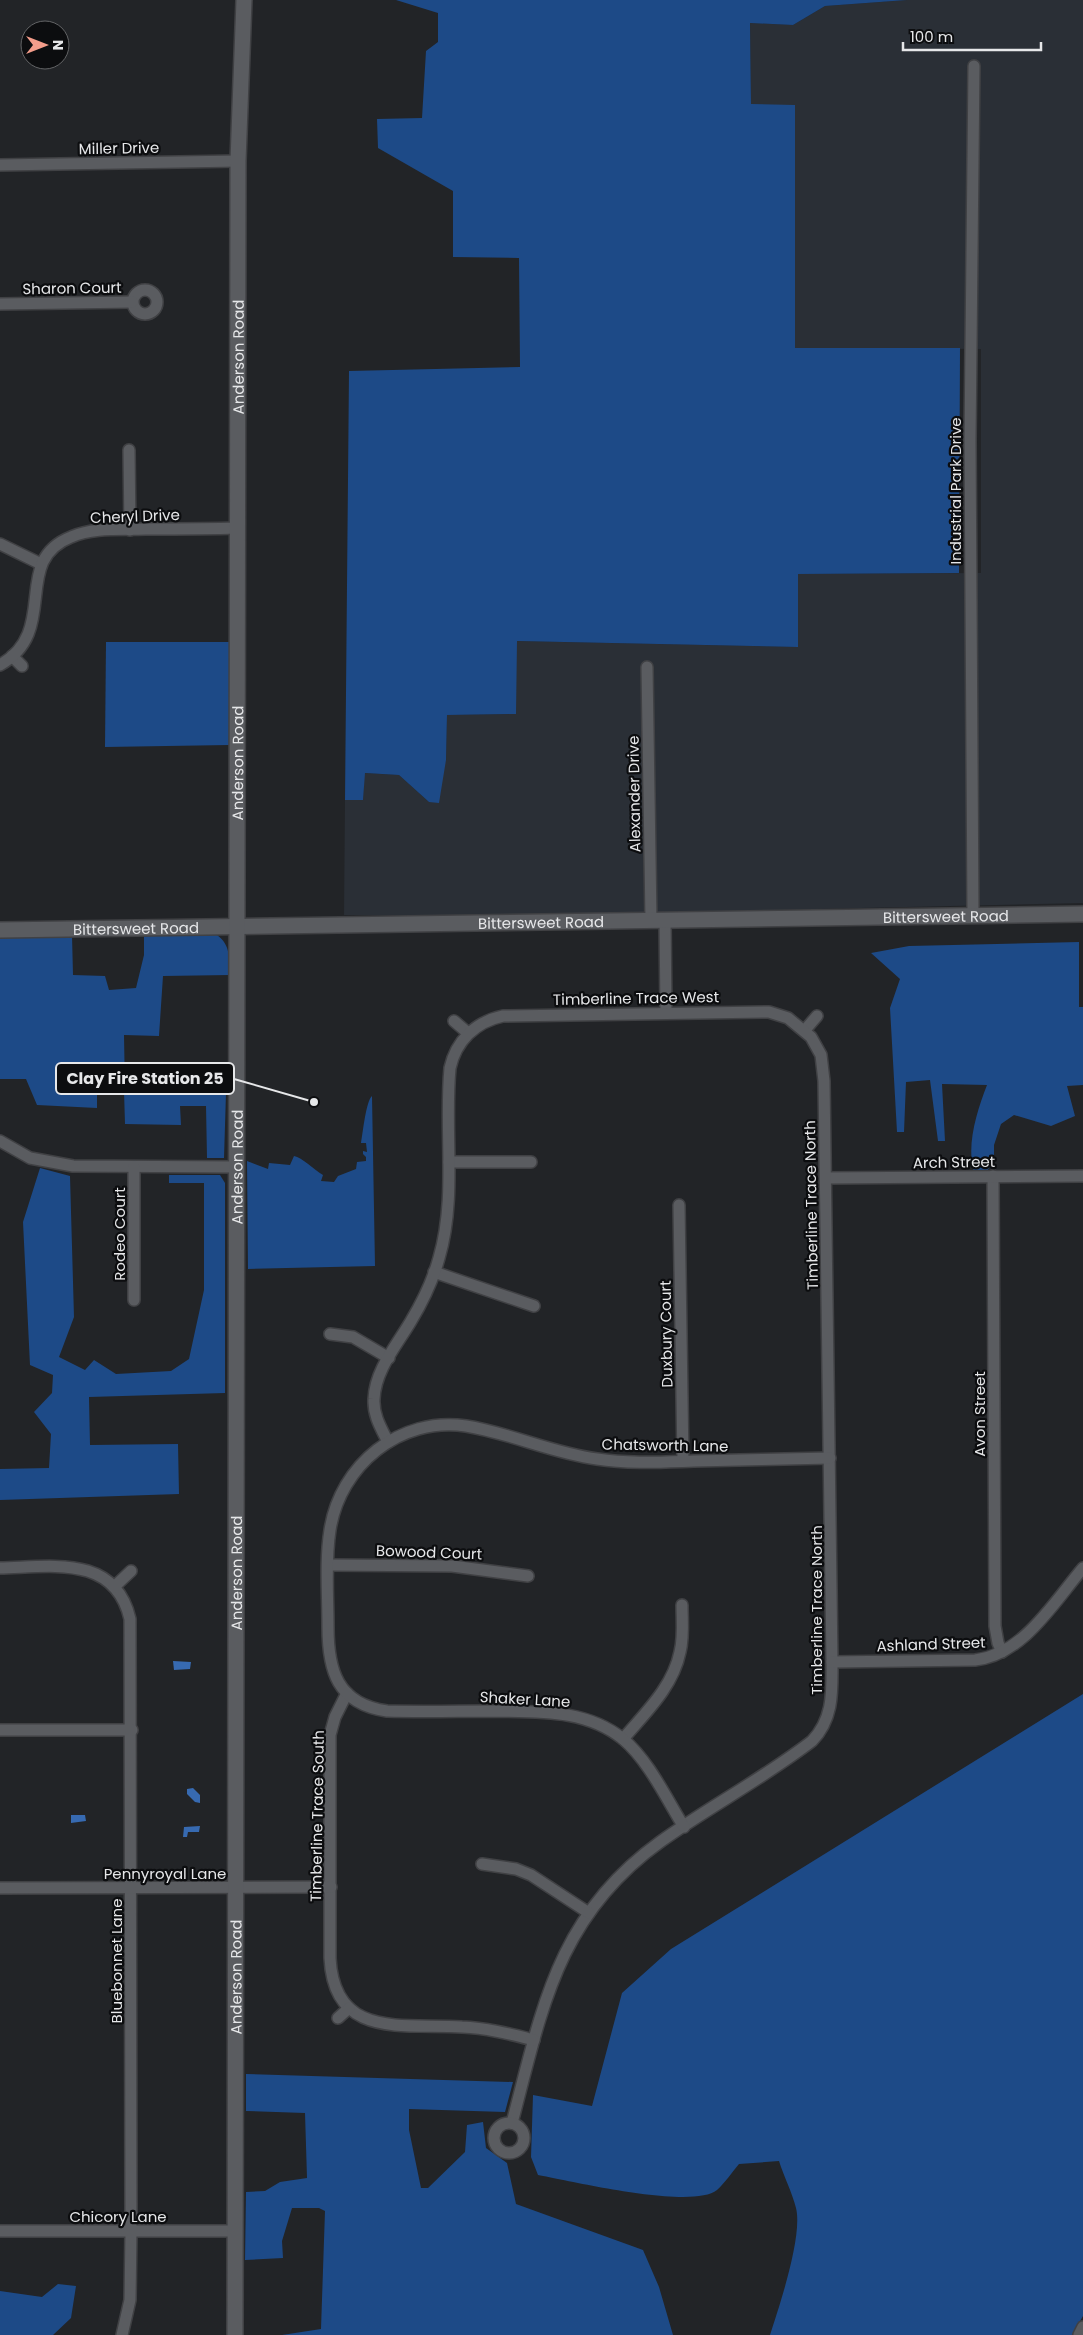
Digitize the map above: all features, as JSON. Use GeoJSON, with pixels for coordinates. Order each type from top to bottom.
{"type":"FeatureCollection","features":[{"type":"Feature","properties":{"kind":"street","name":"Anderson Road"},"geometry":{"type":"LineString","coordinates":[[235,2335],[238,161],[244,0]]}},
{"type":"Feature","properties":{"kind":"street","name":"Industrial Park Drive"},"geometry":{"type":"LineString","coordinates":[[973,915],[970,440],[974,66]]}},
{"type":"Feature","properties":{"kind":"street","name":"Miller Drive"},"geometry":{"type":"LineString","coordinates":[[0,164],[238,161]]}},
{"type":"Feature","properties":{"kind":"street","name":"Sharon Court"},"geometry":{"type":"LineString","coordinates":[[144,290],[152,292],[157,299],[155,309],[146,315],[137,312],[132,302],[136,294],[144,290]]}},
{"type":"Feature","properties":{"kind":"street","name":"Sharon Court"},"geometry":{"type":"LineString","coordinates":[[0,304],[132,302]]}},
{"type":"Feature","properties":{"kind":"street"},"geometry":{"type":"LineString","coordinates":[[129,450],[130,530]]}},
{"type":"Feature","properties":{"kind":"street","name":"Cheryl Drive"},"geometry":{"type":"LineString","coordinates":[[0,665],[25,643],[33,624],[35,590],[41,564],[56,545],[70,537],[92,531],[237,528]]}},
{"type":"Feature","properties":{"kind":"street"},"geometry":{"type":"LineString","coordinates":[[0,544],[41,564]]}},
{"type":"Feature","properties":{"kind":"street"},"geometry":{"type":"LineString","coordinates":[[12,656],[22,666]]}},
{"type":"Feature","properties":{"kind":"street","name":"Alexander Drive"},"geometry":{"type":"LineString","coordinates":[[647,667],[658,920],[666,1012]]}},
{"type":"Feature","properties":{"kind":"street","name":"Bittersweet Road"},"geometry":{"type":"LineString","coordinates":[[0,930],[1083,914]]}},
{"type":"Feature","properties":{"kind":"street","name":"Timberline Trace West"},"geometry":{"type":"LineString","coordinates":[[468,1033],[490,1019],[511,1015],[666,1012],[769,1012],[788,1018],[805,1030]]}},
{"type":"Feature","properties":{"kind":"street"},"geometry":{"type":"LineString","coordinates":[[805,1030],[817,1016]]}},
{"type":"Feature","properties":{"kind":"street"},"geometry":{"type":"LineString","coordinates":[[347,1693],[337,1682],[330,1663],[328,1565],[331,1520],[343,1488],[358,1467],[388,1442],[376,1420],[374,1398],[378,1378],[413,1319],[434,1272],[446,1229],[449,1189],[450,1068],[456,1050],[468,1033],[454,1021]]}},
{"type":"Feature","properties":{"kind":"street","name":"Timberline Trace North"},"geometry":{"type":"LineString","coordinates":[[512,2123],[534,2040],[557,1968],[589,1913],[628,1868],[660,1842],[806,1746],[816,1737],[826,1721],[830,1710],[832,1662],[830,1458],[823,1065],[817,1046],[805,1030]]}},
{"type":"Feature","properties":{"kind":"street"},"geometry":{"type":"LineString","coordinates":[[0,1141],[19,1153],[37,1160],[85,1167],[236,1168]]}},
{"type":"Feature","properties":{"kind":"street"},"geometry":{"type":"LineString","coordinates":[[449,1162],[531,1162]]}},
{"type":"Feature","properties":{"kind":"street","name":"Rodeo Court"},"geometry":{"type":"LineString","coordinates":[[134,1167],[134,1300]]}},
{"type":"Feature","properties":{"kind":"street","name":"Avon Street"},"geometry":{"type":"LineString","coordinates":[[993,1176],[995,1626],[998,1643],[1002,1652]]}},
{"type":"Feature","properties":{"kind":"street","name":"Arch Street"},"geometry":{"type":"LineString","coordinates":[[826,1178],[1083,1176]]}},
{"type":"Feature","properties":{"kind":"street","name":"Duxbury Court"},"geometry":{"type":"LineString","coordinates":[[679,1206],[683,1461]]}},
{"type":"Feature","properties":{"kind":"street"},"geometry":{"type":"LineString","coordinates":[[434,1272],[534,1306]]}},
{"type":"Feature","properties":{"kind":"street"},"geometry":{"type":"LineString","coordinates":[[330,1334],[353,1337],[389,1358]]}},
{"type":"Feature","properties":{"kind":"street","name":"Chatsworth Lane"},"geometry":{"type":"LineString","coordinates":[[388,1442],[418,1429],[455,1425],[476,1428],[560,1452],[623,1462],[830,1458]]}},
{"type":"Feature","properties":{"kind":"street","name":"Bowood Court"},"geometry":{"type":"LineString","coordinates":[[328,1565],[452,1566],[528,1576]]}},
{"type":"Feature","properties":{"kind":"street"},"geometry":{"type":"LineString","coordinates":[[0,1568],[73,1566],[99,1575],[116,1588],[131,1571]]}},
{"type":"Feature","properties":{"kind":"street","name":"Ashland Street"},"geometry":{"type":"LineString","coordinates":[[832,1662],[974,1660],[994,1656],[1031,1629],[1083,1568]]}},
{"type":"Feature","properties":{"kind":"street","name":"Bluebonnet Lane"},"geometry":{"type":"LineString","coordinates":[[116,1588],[128,1609],[130,1619],[132,1730],[130,2300],[122,2335]]}},
{"type":"Feature","properties":{"kind":"street"},"geometry":{"type":"LineString","coordinates":[[623,1740],[661,1695],[674,1674],[681,1652],[683,1636],[682,1605]]}},
{"type":"Feature","properties":{"kind":"street","name":"Shaker Lane"},"geometry":{"type":"LineString","coordinates":[[347,1693],[369,1706],[387,1710],[560,1713],[595,1723],[623,1740],[648,1770],[684,1827]]}},
{"type":"Feature","properties":{"kind":"street","name":"Timberline Trace South"},"geometry":{"type":"LineString","coordinates":[[347,1693],[335,1717],[330,1735],[331,1969],[338,1994],[353,2011]]}},
{"type":"Feature","properties":{"kind":"street"},"geometry":{"type":"LineString","coordinates":[[0,1730],[132,1730]]}},
{"type":"Feature","properties":{"kind":"street"},"geometry":{"type":"LineString","coordinates":[[482,1864],[516,1869],[532,1875],[589,1913]]}},
{"type":"Feature","properties":{"kind":"street","name":"Pennyroyal Lane"},"geometry":{"type":"LineString","coordinates":[[0,1888],[331,1886]]}},
{"type":"Feature","properties":{"kind":"street"},"geometry":{"type":"LineString","coordinates":[[338,2018],[353,2011],[365,2020],[388,2026],[474,2028],[504,2032],[534,2040]]}},
{"type":"Feature","properties":{"kind":"street","name":"Chicory Lane"},"geometry":{"type":"LineString","coordinates":[[0,2231],[236,2231]]}},
{"type":"Feature","properties":{"kind":"street"},"geometry":{"type":"LineString","coordinates":[[1079,2335],[1083,2327]]}},
{"type":"Feature","properties":{"kind":"shaded area"},"geometry":{"type":"Polygon","coordinates":[[[396,0],[907,0],[825,6],[793,25],[750,23],[751,104],[795,105],[795,348],[960,348],[959,573],[798,574],[798,647],[517,641],[516,714],[447,715],[446,760],[439,803],[429,802],[399,775],[365,773],[363,800],[345,800],[349,371],[520,367],[519,258],[453,257],[453,191],[378,148],[377,119],[422,118],[426,51],[438,42],[438,13],[396,0]]]}},
{"type":"Feature","properties":{"kind":"shaded area"},"geometry":{"type":"Polygon","coordinates":[[[907,0],[1083,0],[1083,903],[516,916],[344,915],[345,800],[363,800],[364,773],[399,775],[429,802],[446,760],[447,715],[516,714],[516,641],[798,647],[798,574],[981,573],[981,349],[795,348],[795,105],[751,105],[750,23],[793,25],[825,6],[907,0]]]}},
{"type":"Feature","properties":{"kind":"shaded area"},"geometry":{"type":"Polygon","coordinates":[[[106,642],[229,642],[229,745],[105,747],[106,642]]]}},
{"type":"Feature","properties":{"kind":"shaded area"},"geometry":{"type":"Polygon","coordinates":[[[72,935],[73,975],[105,976],[109,990],[136,988],[144,955],[144,935],[217,935],[225,943],[229,958],[230,975],[163,976],[159,1036],[124,1035],[125,1091],[226,1093],[224,1158],[207,1158],[206,1106],[180,1106],[181,1125],[125,1124],[124,1091],[97,1091],[97,1108],[37,1105],[26,1079],[0,1079],[0,938],[72,935]]]}},
{"type":"Feature","properties":{"kind":"shaded area"},"geometry":{"type":"Polygon","coordinates":[[[1079,942],[1079,1007],[1083,1007],[1083,1085],[1067,1086],[1075,1116],[1051,1126],[1014,1115],[1001,1124],[994,1145],[994,1162],[986,1172],[974,1172],[971,1151],[972,1139],[976,1117],[987,1085],[942,1084],[945,1141],[938,1141],[930,1080],[906,1082],[904,1132],[897,1132],[890,1008],[900,979],[871,953],[909,946],[1079,942]]]}},
{"type":"Feature","properties":{"kind":"shaded area"},"geometry":{"type":"Polygon","coordinates":[[[372,1096],[375,1266],[248,1269],[247,1161],[268,1169],[269,1163],[290,1165],[294,1156],[323,1175],[321,1181],[334,1182],[338,1176],[356,1169],[357,1162],[366,1161],[363,1151],[367,1152],[366,1143],[361,1143],[366,1110],[372,1096]]]}},
{"type":"Feature","properties":{"kind":"shaded area"},"geometry":{"type":"Polygon","coordinates":[[[40,1168],[70,1176],[74,1317],[59,1357],[85,1370],[94,1360],[116,1374],[171,1371],[189,1359],[204,1290],[204,1183],[169,1183],[169,1175],[220,1175],[225,1183],[225,1393],[89,1397],[90,1445],[178,1444],[179,1494],[0,1500],[0,1469],[49,1468],[51,1434],[34,1412],[52,1393],[53,1375],[30,1365],[23,1222],[40,1168]]]}},
{"type":"Feature","properties":{"kind":"shaded area"},"geometry":{"type":"Polygon","coordinates":[[[173,1661],[191,1662],[190,1669],[174,1670],[173,1661]]]}},
{"type":"Feature","properties":{"kind":"shaded area"},"geometry":{"type":"Polygon","coordinates":[[[1083,1694],[1083,2316],[1072,2335],[770,2335],[789,2272],[797,2220],[796,2208],[779,2161],[739,2164],[717,2190],[703,2195],[683,2197],[658,2196],[603,2188],[538,2175],[531,2157],[533,2095],[592,2106],[622,1993],[671,1949],[1083,1694]]]}},
{"type":"Feature","properties":{"kind":"shaded area"},"geometry":{"type":"Polygon","coordinates":[[[193,1788],[200,1795],[200,1803],[195,1802],[187,1794],[187,1789],[193,1788]]]}},
{"type":"Feature","properties":{"kind":"shaded area"},"geometry":{"type":"Polygon","coordinates":[[[71,1815],[85,1815],[86,1821],[71,1823],[71,1815]]]}},
{"type":"Feature","properties":{"kind":"shaded area"},"geometry":{"type":"Polygon","coordinates":[[[200,1826],[199,1832],[188,1832],[187,1837],[183,1837],[184,1827],[200,1826]]]}},
{"type":"Feature","properties":{"kind":"shaded area"},"geometry":{"type":"Polygon","coordinates":[[[246,2074],[513,2082],[505,2112],[409,2109],[409,2130],[421,2188],[428,2188],[465,2152],[467,2125],[483,2122],[486,2148],[507,2163],[516,2204],[643,2250],[659,2287],[673,2335],[282,2335],[321,2329],[325,2211],[319,2208],[292,2208],[282,2241],[283,2258],[245,2260],[246,2192],[265,2191],[280,2182],[307,2178],[305,2113],[246,2111],[246,2074]]]}},
{"type":"Feature","properties":{"kind":"shaded area"},"geometry":{"type":"Polygon","coordinates":[[[58,2284],[76,2286],[71,2318],[53,2335],[0,2335],[0,2291],[42,2297],[58,2284]]]}},
{"type":"Feature","properties":{"kind":"place","name":"Clay Fire Station 25"},"geometry":{"type":"Point","coordinates":[314,1102]}}]}
